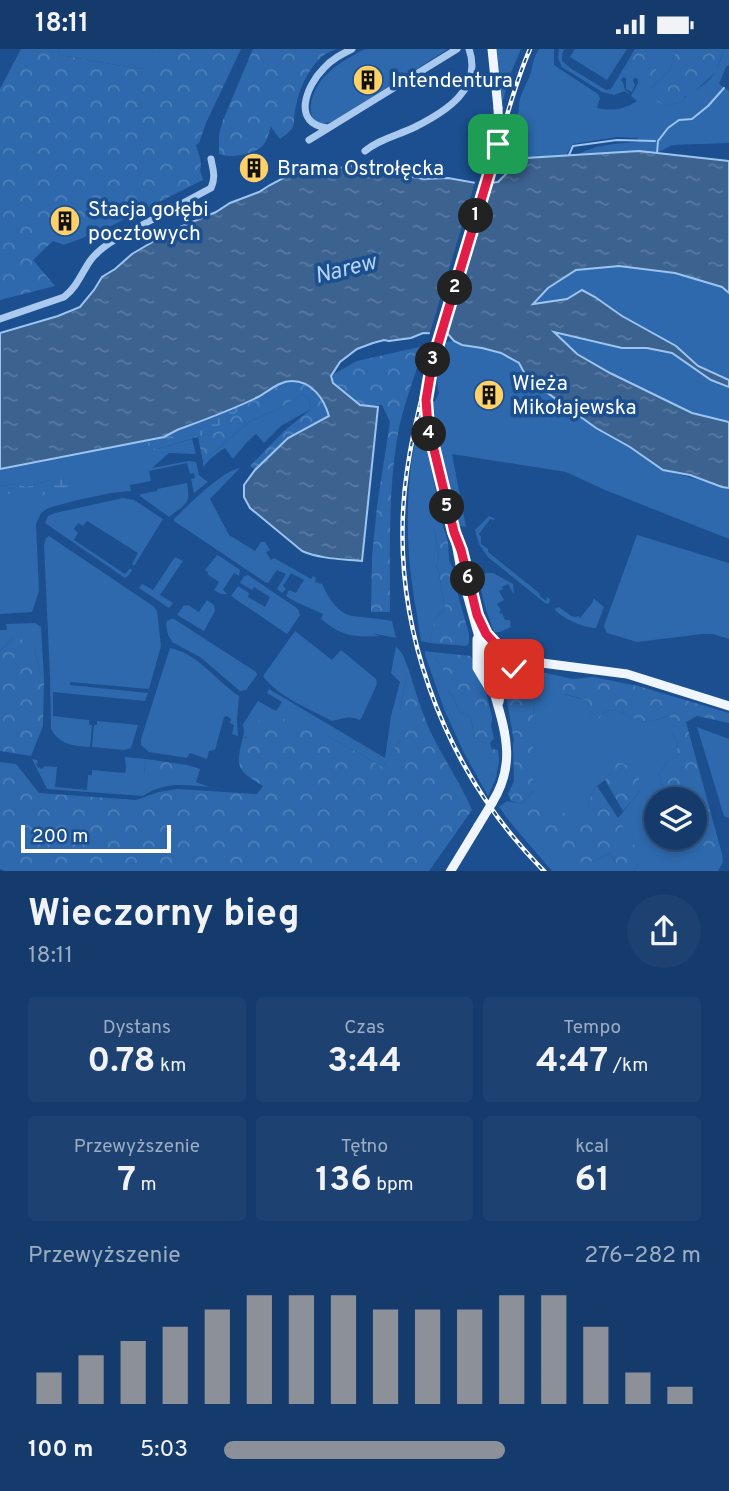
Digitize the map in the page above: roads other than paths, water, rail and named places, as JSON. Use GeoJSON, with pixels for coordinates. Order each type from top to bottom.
{"type":"FeatureCollection","features":[{"type":"Feature","properties":{"kind":"main road"},"geometry":{"type":"LineString","coordinates":[[489,654],[484,649],[476,627],[461,576],[454,532],[429,432],[426,404],[432,364],[496,152],[499,132],[492,49]]}},
{"type":"Feature","properties":{"kind":"main road"},"geometry":{"type":"LineString","coordinates":[[454,532],[489,654],[482,665],[485,670],[533,661]]}},
{"type":"Feature","properties":{"kind":"main road"},"geometry":{"type":"LineString","coordinates":[[477,615],[486,634],[497,646],[533,661],[627,674],[729,706]]}},
{"type":"Feature","properties":{"kind":"main road"},"geometry":{"type":"LineString","coordinates":[[476,627],[477,668],[499,706]]}},
{"type":"Feature","properties":{"kind":"main road"},"geometry":{"type":"LineString","coordinates":[[450,871],[492,803],[507,765],[506,735],[499,706],[499,653],[489,654]]}},
{"type":"Feature","properties":{"kind":"main road"},"geometry":{"type":"LineString","coordinates":[[499,706],[500,687],[507,674],[533,661]]}},
{"type":"Feature","properties":{"kind":"street"},"geometry":{"type":"LineString","coordinates":[[329,128],[312,124],[307,118],[305,105],[314,81],[322,70],[333,59],[352,49]]}},
{"type":"Feature","properties":{"kind":"street"},"geometry":{"type":"LineString","coordinates":[[309,140],[457,49]]}},
{"type":"Feature","properties":{"kind":"street"},"geometry":{"type":"LineString","coordinates":[[365,151],[415,127],[456,101],[467,86],[470,75],[472,61],[469,49]]}},
{"type":"Feature","properties":{"kind":"street"},"geometry":{"type":"LineString","coordinates":[[0,319],[64,297],[101,249],[211,188],[214,174],[211,159]]}},
{"type":"Feature","properties":{"kind":"water","name":"Narew"},"geometry":{"type":"Polygon","coordinates":[[[639,151],[729,161],[729,293],[722,287],[675,273],[619,266],[576,270],[548,288],[533,304],[567,299],[582,290],[676,346],[698,366],[729,380],[729,387],[711,380],[672,353],[647,348],[622,348],[554,332],[577,354],[610,373],[692,413],[729,422],[729,488],[690,475],[663,470],[596,428],[527,378],[519,363],[501,353],[462,345],[448,334],[423,333],[411,338],[384,340],[357,349],[340,362],[331,376],[333,383],[360,405],[378,407],[362,561],[324,557],[302,551],[250,508],[244,497],[244,485],[255,470],[288,438],[329,416],[316,392],[299,382],[283,383],[248,402],[164,437],[0,469],[0,333],[80,307],[102,277],[132,254],[173,230],[259,192],[289,175],[362,163],[364,171],[424,179],[448,178],[489,183],[498,182],[511,169],[521,167],[526,158],[639,151]]]}},
{"type":"Feature","properties":{"kind":"waterway"},"geometry":{"type":"LineString","coordinates":[[657,153],[658,141],[668,128],[679,120],[692,119],[724,88]]}},
{"type":"Feature","properties":{"kind":"waterway"},"geometry":{"type":"LineString","coordinates":[[569,155],[573,146],[617,140],[655,141]]}},
{"type":"Feature","properties":{"kind":"waterway"},"geometry":{"type":"LineString","coordinates":[[475,587],[484,620]]}},
{"type":"Feature","properties":{"kind":"railway"},"geometry":{"type":"LineString","coordinates":[[530,49],[513,94],[424,391],[411,444],[403,526],[405,581],[414,635],[429,687],[450,738],[477,786],[508,831],[544,871]]}},
{"type":"Feature","properties":{"kind":"place","name":"Intendentura"},"geometry":{"type":"Point","coordinates":[368,80]}},
{"type":"Feature","properties":{"kind":"place","name":"Brama Ostrołęcka"},"geometry":{"type":"Point","coordinates":[254,168]}},
{"type":"Feature","properties":{"kind":"place","name":"Stacja gołębi pocztowych"},"geometry":{"type":"Point","coordinates":[65,221]}},
{"type":"Feature","properties":{"kind":"place","name":"Wieża Mikołajewska"},"geometry":{"type":"Point","coordinates":[489,395]}}]}
